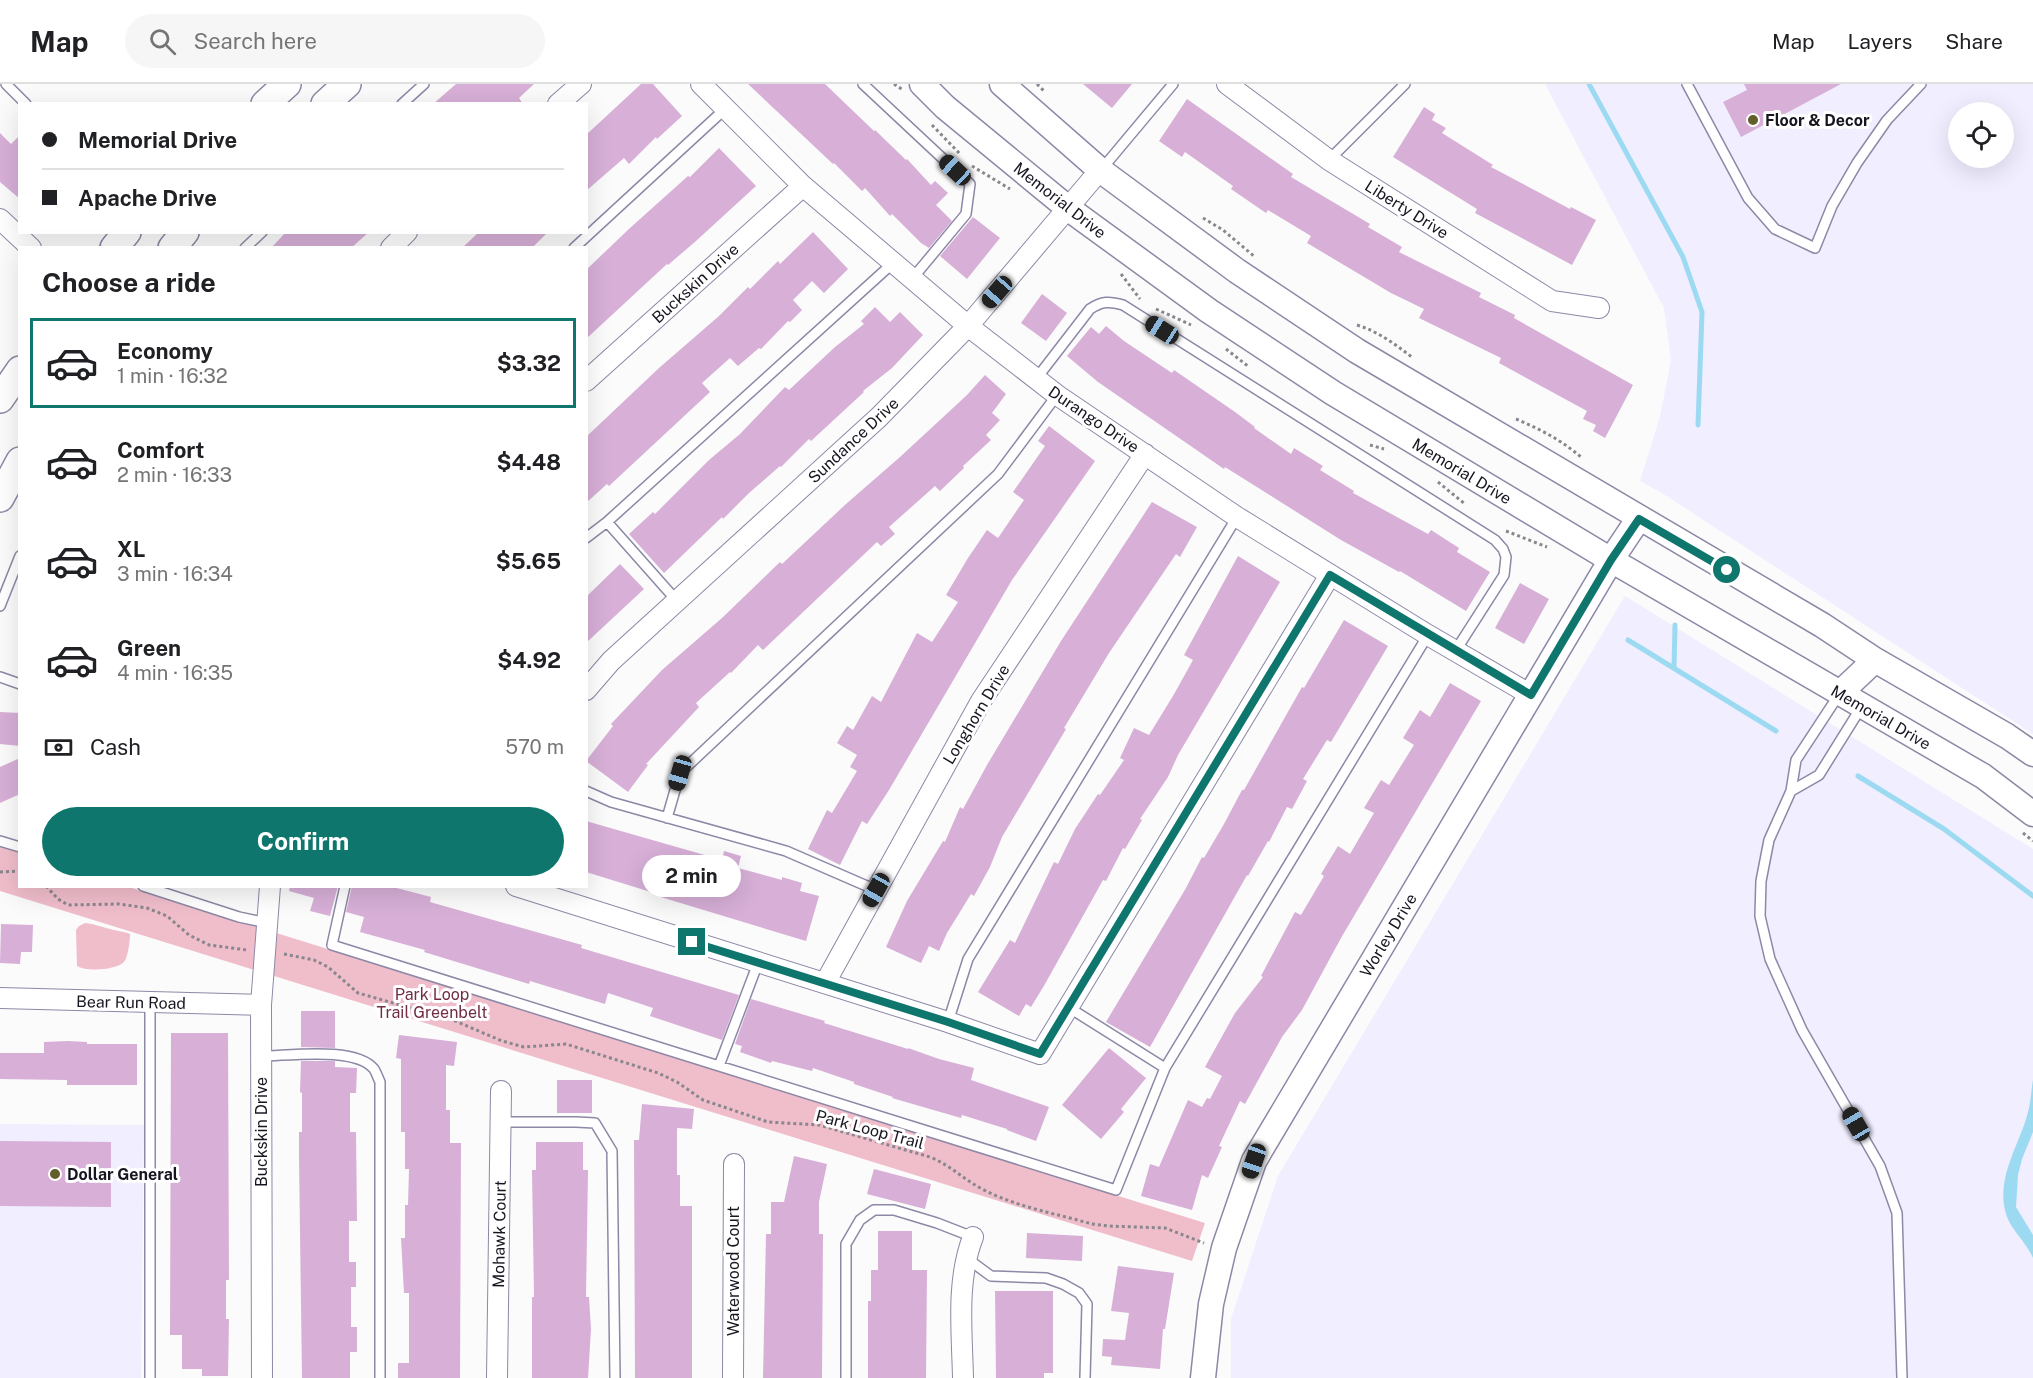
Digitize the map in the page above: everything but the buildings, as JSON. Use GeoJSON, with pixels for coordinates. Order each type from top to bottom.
{"type":"FeatureCollection","features":[{"type":"Feature","properties":{"kind":"main road"},"geometry":{"type":"LineString","coordinates":[[268,102],[287,84]]}},
{"type":"Feature","properties":{"kind":"main road"},"geometry":{"type":"LineString","coordinates":[[327,102],[347,84]]}},
{"type":"Feature","properties":{"kind":"main road"},"geometry":{"type":"LineString","coordinates":[[116,246],[125,234]]}},
{"type":"Feature","properties":{"kind":"main road"},"geometry":{"type":"LineString","coordinates":[[174,246],[183,234]]}},
{"type":"Feature","properties":{"kind":"main road"},"geometry":{"type":"LineString","coordinates":[[0,399],[18,373]]}},
{"type":"Feature","properties":{"kind":"main road"},"geometry":{"type":"LineString","coordinates":[[0,498],[18,465]]}},
{"type":"Feature","properties":{"kind":"street"},"geometry":{"type":"LineString","coordinates":[[560,102],[581,84]]}},
{"type":"Feature","properties":{"kind":"street","name":"Durango Drive"},"geometry":{"type":"LineString","coordinates":[[701,84],[803,186],[968,326],[1036,379],[1237,517],[1531,695]]}},
{"type":"Feature","properties":{"kind":"street","name":"Memorial Drive"},"geometry":{"type":"LineString","coordinates":[[922,84],[945,107],[1069,209],[1209,311],[1333,393],[1611,560],[1983,776],[2033,814]]}},
{"type":"Feature","properties":{"kind":"street"},"geometry":{"type":"LineString","coordinates":[[1002,84],[1100,170],[1237,271],[1357,351],[1822,625],[1875,660],[2007,736],[2033,754]]}},
{"type":"Feature","properties":{"kind":"street","name":"Liberty Drive"},"geometry":{"type":"LineString","coordinates":[[1227,84],[1329,160],[1552,301],[1599,308]]}},
{"type":"Feature","properties":{"kind":"street","name":"Sundance Drive"},"geometry":{"type":"LineString","coordinates":[[588,688],[611,661],[879,417],[968,326],[1100,170]]}},
{"type":"Feature","properties":{"kind":"street","name":"Buckskin Drive"},"geometry":{"type":"LineString","coordinates":[[588,379],[803,186]]}},
{"type":"Feature","properties":{"kind":"street"},"geometry":{"type":"LineString","coordinates":[[18,234],[29,246]]}},
{"type":"Feature","properties":{"kind":"street"},"geometry":{"type":"LineString","coordinates":[[393,246],[405,234]]}},
{"type":"Feature","properties":{"kind":"street","name":"Longhorn Drive"},"geometry":{"type":"LineString","coordinates":[[825,983],[981,701],[1145,454]]}},
{"type":"Feature","properties":{"kind":"street","name":"Worley Drive"},"geometry":{"type":"LineString","coordinates":[[1203,1378],[1211,1304],[1224,1248],[1254,1161],[1611,560],[1639,519]]}},
{"type":"Feature","properties":{"kind":"street"},"geometry":{"type":"LineString","coordinates":[[522,888],[948,1022],[1040,1054],[1330,575]]}},
{"type":"Feature","properties":{"kind":"street"},"geometry":{"type":"LineString","coordinates":[[1840,693],[1875,660]]}},
{"type":"Feature","properties":{"kind":"street"},"geometry":{"type":"LineString","coordinates":[[1862,706],[1875,660]]}},
{"type":"Feature","properties":{"kind":"street","name":"Buckskin Drive"},"geometry":{"type":"LineString","coordinates":[[262,1378],[261,1005],[270,888]]}},
{"type":"Feature","properties":{"kind":"street","name":"Bear Run Road"},"geometry":{"type":"LineString","coordinates":[[0,998],[261,1005]]}},
{"type":"Feature","properties":{"kind":"street","name":"Mohawk Court"},"geometry":{"type":"LineString","coordinates":[[497,1378],[501,1090]]}},
{"type":"Feature","properties":{"kind":"street","name":"Waterwood Court"},"geometry":{"type":"LineString","coordinates":[[733,1378],[734,1164]]}},
{"type":"Feature","properties":{"kind":"street"},"geometry":{"type":"LineString","coordinates":[[963,1378],[962,1295],[965,1257],[973,1237]]}},
{"type":"Feature","properties":{"kind":"lane"},"geometry":{"type":"LineString","coordinates":[[6,84],[24,102]]}},
{"type":"Feature","properties":{"kind":"lane"},"geometry":{"type":"LineString","coordinates":[[404,102],[424,84]]}},
{"type":"Feature","properties":{"kind":"lane"},"geometry":{"type":"LineString","coordinates":[[863,84],[970,184],[966,214],[912,279]]}},
{"type":"Feature","properties":{"kind":"lane"},"geometry":{"type":"LineString","coordinates":[[1100,170],[1173,84]]}},
{"type":"Feature","properties":{"kind":"lane"},"geometry":{"type":"LineString","coordinates":[[1329,160],[1405,84]]}},
{"type":"Feature","properties":{"kind":"lane"},"geometry":{"type":"LineString","coordinates":[[1687,84],[1748,198],[1775,229],[1815,248],[1832,206],[1857,163],[1887,120],[1921,84]]}},
{"type":"Feature","properties":{"kind":"lane"},"geometry":{"type":"LineString","coordinates":[[576,246],[726,109]]}},
{"type":"Feature","properties":{"kind":"lane"},"geometry":{"type":"LineString","coordinates":[[247,246],[260,234]]}},
{"type":"Feature","properties":{"kind":"lane"},"geometry":{"type":"LineString","coordinates":[[588,536],[607,522],[893,263]]}},
{"type":"Feature","properties":{"kind":"lane"},"geometry":{"type":"LineString","coordinates":[[1036,379],[1090,309],[1100,303],[1110,301],[1123,305],[1496,540],[1506,557],[1504,575],[1456,651]]}},
{"type":"Feature","properties":{"kind":"lane"},"geometry":{"type":"LineString","coordinates":[[667,818],[680,773],[998,474],[1058,395]]}},
{"type":"Feature","properties":{"kind":"lane"},"geometry":{"type":"LineString","coordinates":[[948,1022],[968,959],[1237,517]]}},
{"type":"Feature","properties":{"kind":"lane"},"geometry":{"type":"LineString","coordinates":[[607,522],[677,601]]}},
{"type":"Feature","properties":{"kind":"lane"},"geometry":{"type":"LineString","coordinates":[[0,606],[18,561]]}},
{"type":"Feature","properties":{"kind":"lane"},"geometry":{"type":"LineString","coordinates":[[345,888],[332,945],[1116,1190],[1165,1068],[1428,634]]}},
{"type":"Feature","properties":{"kind":"lane"},"geometry":{"type":"LineString","coordinates":[[0,677],[18,683]]}},
{"type":"Feature","properties":{"kind":"lane"},"geometry":{"type":"LineString","coordinates":[[1840,693],[1797,760],[1791,791],[1769,840],[1761,881],[1760,916],[1770,959],[1802,1030],[1880,1166],[1897,1213],[1902,1375],[1912,1378]]}},
{"type":"Feature","properties":{"kind":"lane"},"geometry":{"type":"LineString","coordinates":[[1791,791],[1820,775],[1862,706]]}},
{"type":"Feature","properties":{"kind":"lane"},"geometry":{"type":"LineString","coordinates":[[588,792],[611,802],[786,851],[876,890]]}},
{"type":"Feature","properties":{"kind":"lane"},"geometry":{"type":"LineString","coordinates":[[0,841],[18,846]]}},
{"type":"Feature","properties":{"kind":"lane"},"geometry":{"type":"LineString","coordinates":[[149,888],[239,917],[267,922]]}},
{"type":"Feature","properties":{"kind":"lane"},"geometry":{"type":"LineString","coordinates":[[719,1066],[758,963]]}},
{"type":"Feature","properties":{"kind":"lane"},"geometry":{"type":"LineString","coordinates":[[150,1002],[150,1378]]}},
{"type":"Feature","properties":{"kind":"lane"},"geometry":{"type":"LineString","coordinates":[[1068,1007],[1165,1068]]}},
{"type":"Feature","properties":{"kind":"lane"},"geometry":{"type":"LineString","coordinates":[[261,1056],[344,1055],[362,1061],[373,1068],[380,1082],[380,1378]]}},
{"type":"Feature","properties":{"kind":"lane"},"geometry":{"type":"LineString","coordinates":[[501,1122],[595,1124],[612,1151],[615,1378]]}},
{"type":"Feature","properties":{"kind":"lane"},"geometry":{"type":"LineString","coordinates":[[846,1378],[846,1244],[860,1220],[874,1210],[894,1210],[938,1223],[973,1237]]}},
{"type":"Feature","properties":{"kind":"lane"},"geometry":{"type":"LineString","coordinates":[[965,1257],[992,1276],[1046,1278],[1079,1293],[1087,1304],[1085,1378]]}},
{"type":"Feature","properties":{"kind":"path"},"geometry":{"type":"LineString","coordinates":[[1037,84],[1048,98]]}},
{"type":"Feature","properties":{"kind":"path"},"geometry":{"type":"LineString","coordinates":[[1196,214],[1223,230],[1256,257]]}},
{"type":"Feature","properties":{"kind":"path"},"geometry":{"type":"LineString","coordinates":[[1348,322],[1372,330],[1393,342],[1415,361]]}},
{"type":"Feature","properties":{"kind":"path"},"geometry":{"type":"LineString","coordinates":[[1513,418],[1544,432],[1572,449],[1584,460]]}},
{"type":"Feature","properties":{"kind":"path"},"geometry":{"type":"LineString","coordinates":[[0,872],[18,870]]}},
{"type":"Feature","properties":{"kind":"path"},"geometry":{"type":"LineString","coordinates":[[48,888],[58,899],[68,905],[119,904],[147,908],[167,916],[189,935],[209,945],[252,950]]}},
{"type":"Feature","properties":{"kind":"path","name":"Park Loop Trail"},"geometry":{"type":"LineString","coordinates":[[275,952],[314,960],[328,966],[358,993],[453,1020],[502,1041],[524,1047],[566,1044],[658,1073],[677,1082],[703,1100],[768,1122],[819,1125],[930,1157],[946,1163],[975,1184],[1000,1197],[1092,1224],[1165,1228],[1205,1244],[1224,1248]]}},
{"type":"Feature","properties":{"kind":"shaded area"},"geometry":{"type":"Polygon","coordinates":[[[1545,84],[2033,84],[2033,734],[1640,481],[1660,417],[1671,360],[1664,308],[1545,84]]]}},
{"type":"Feature","properties":{"kind":"shaded area"},"geometry":{"type":"Polygon","coordinates":[[[1625,596],[2033,849],[2033,1378],[1231,1378],[1231,1319],[1278,1176],[1625,596]]]}},
{"type":"Feature","properties":{"kind":"shaded area"},"geometry":{"type":"Polygon","coordinates":[[[0,1124],[144,1125],[141,1378],[0,1378],[0,1124]]]}},
{"type":"Feature","properties":{"kind":"green space","name":"Park Loop Trail Greenbelt"},"geometry":{"type":"Polygon","coordinates":[[[0,846],[18,852],[18,888],[132,888],[1205,1223],[1192,1261],[0,891],[0,846]]]}},
{"type":"Feature","properties":{"kind":"green space"},"geometry":{"type":"Polygon","coordinates":[[[85,923],[130,934],[128,953],[124,962],[115,967],[101,969],[77,966],[76,930],[85,923]]]}},
{"type":"Feature","properties":{"kind":"water"},"geometry":{"type":"Polygon","coordinates":[[[2033,1080],[2033,1132],[2018,1175],[2016,1207],[2033,1235],[2033,1258],[2007,1217],[2003,1197],[2007,1172],[2029,1108],[2033,1080]]]}},
{"type":"Feature","properties":{"kind":"waterway"},"geometry":{"type":"LineString","coordinates":[[1589,84],[1683,257],[1702,312],[1698,425]]}},
{"type":"Feature","properties":{"kind":"waterway"},"geometry":{"type":"LineString","coordinates":[[1674,668],[1675,625]]}},
{"type":"Feature","properties":{"kind":"waterway"},"geometry":{"type":"LineString","coordinates":[[1628,640],[1776,731]]}},
{"type":"Feature","properties":{"kind":"waterway"},"geometry":{"type":"LineString","coordinates":[[1858,776],[1944,829],[2033,896]]}},
{"type":"Feature","properties":{"kind":"place","name":"Floor & Decor"},"geometry":{"type":"Point","coordinates":[1753,120]}},
{"type":"Feature","properties":{"kind":"place","name":"Dollar General"},"geometry":{"type":"Point","coordinates":[55,1174]}},
{"type":"Feature","properties":{"kind":"route"},"geometry":{"type":"LineString","coordinates":[[692,942],[948,1022],[1040,1054],[1330,575],[1531,695],[1611,560],[1639,519],[1727,570]]}}]}
